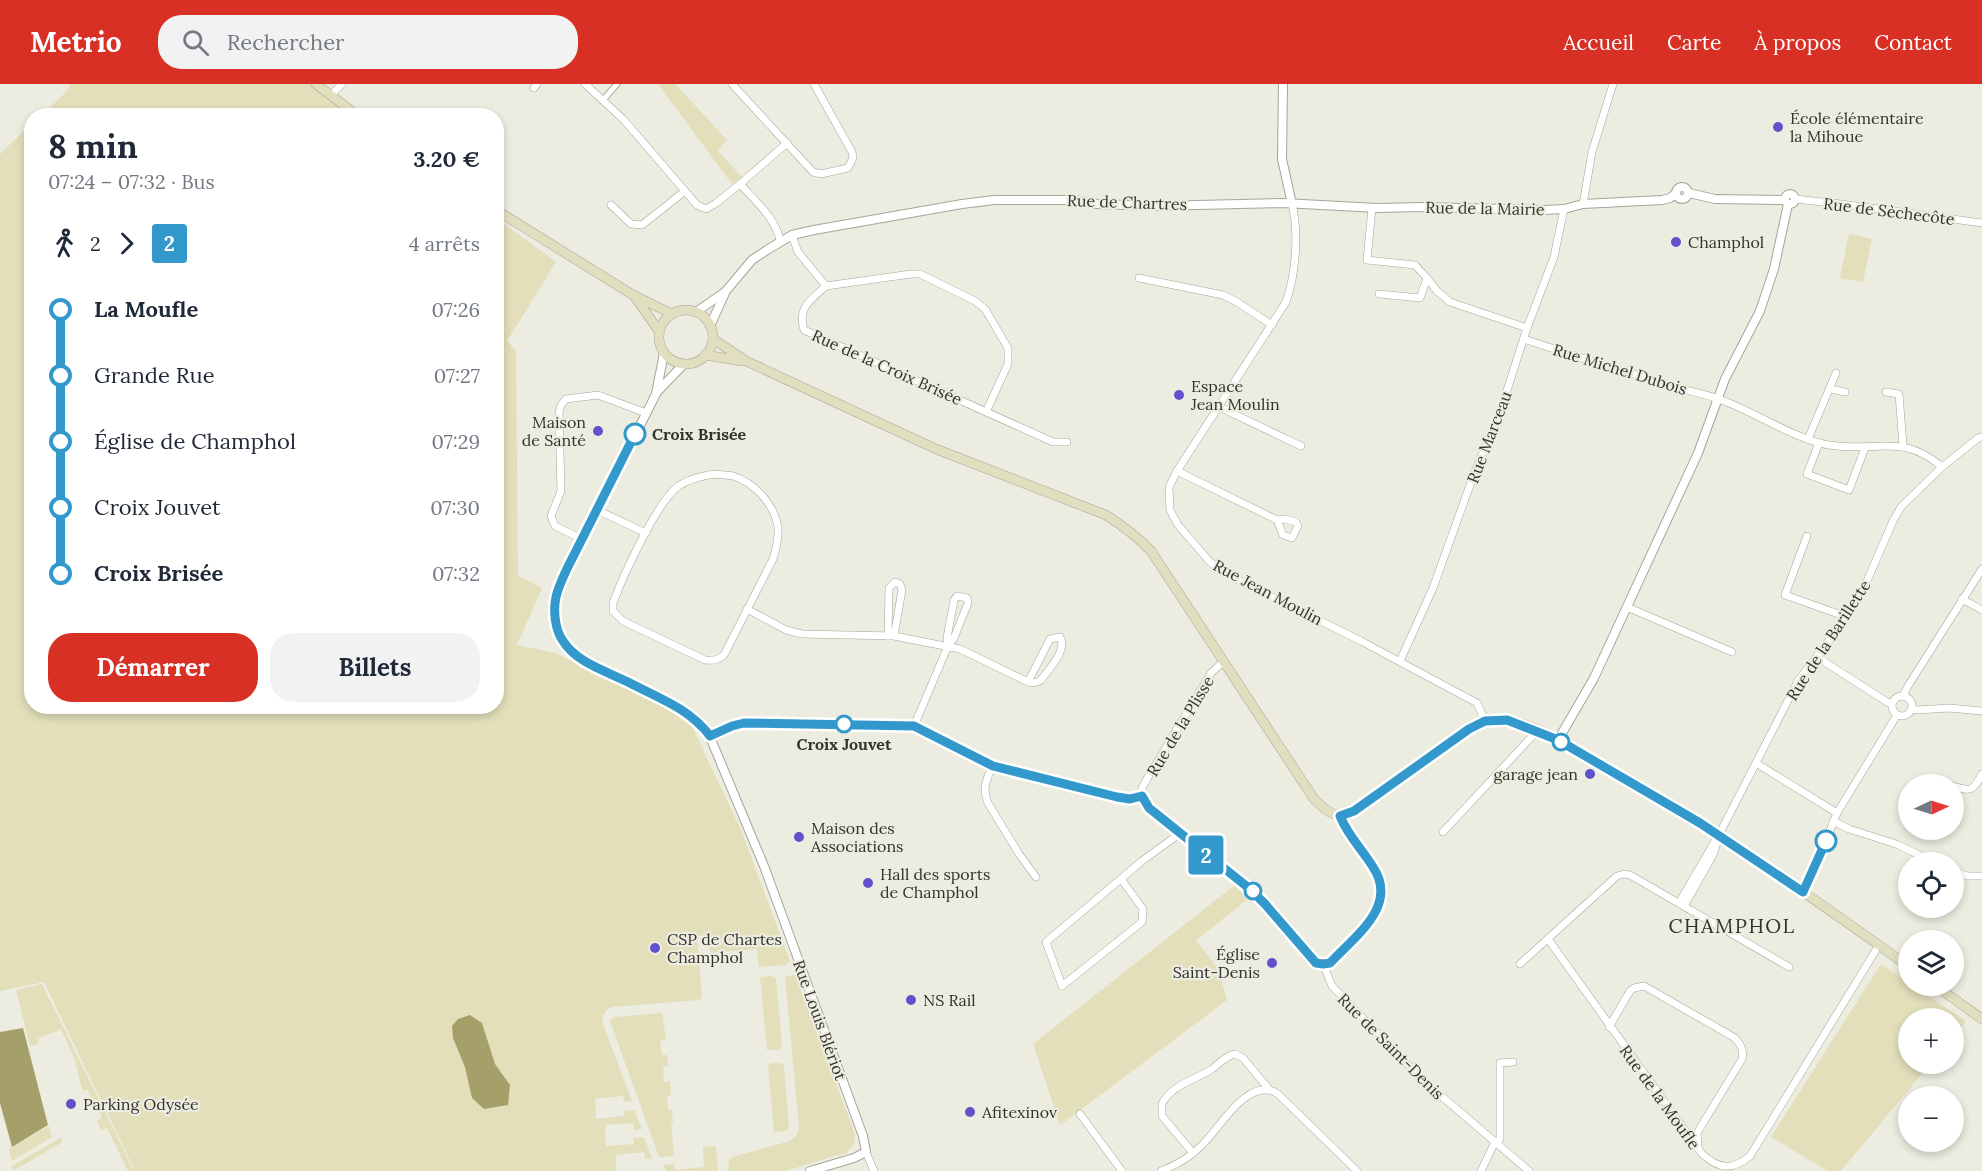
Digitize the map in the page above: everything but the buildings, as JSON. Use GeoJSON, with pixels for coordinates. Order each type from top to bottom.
{"type":"FeatureCollection","features":[{"type":"Feature","properties":{"kind":"main road"},"geometry":{"type":"LineString","coordinates":[[316,84],[347,108]]}},
{"type":"Feature","properties":{"kind":"main road"},"geometry":{"type":"LineString","coordinates":[[504,215],[633,295],[672,314]]}},
{"type":"Feature","properties":{"kind":"main road"},"geometry":{"type":"LineString","coordinates":[[633,295],[659,331]]}},
{"type":"Feature","properties":{"kind":"main road"},"geometry":{"type":"LineString","coordinates":[[684,310],[696,312],[704,317],[710,326],[713,339],[710,348],[705,356],[696,362],[684,364],[673,361],[664,353],[659,343],[659,331],[664,321],[672,314],[684,310]]}},
{"type":"Feature","properties":{"kind":"main road"},"geometry":{"type":"LineString","coordinates":[[713,339],[746,361],[936,449],[1106,515],[1125,526],[1151,551],[1314,799],[1335,816],[1354,811],[1469,729],[1485,721],[1507,720],[1558,740],[1719,835],[1898,959]]}},
{"type":"Feature","properties":{"kind":"main road"},"geometry":{"type":"LineString","coordinates":[[705,356],[746,361]]}},
{"type":"Feature","properties":{"kind":"main road"},"geometry":{"type":"LineString","coordinates":[[1950,996],[1982,1019]]}},
{"type":"Feature","properties":{"kind":"street"},"geometry":{"type":"LineString","coordinates":[[331,96],[342,84]]}},
{"type":"Feature","properties":{"kind":"street"},"geometry":{"type":"LineString","coordinates":[[585,84],[624,120],[697,206],[706,209],[740,184],[788,143]]}},
{"type":"Feature","properties":{"kind":"street"},"geometry":{"type":"LineString","coordinates":[[603,100],[617,84]]}},
{"type":"Feature","properties":{"kind":"street"},"geometry":{"type":"LineString","coordinates":[[732,84],[817,174],[848,168],[853,158],[852,152],[814,84]]}},
{"type":"Feature","properties":{"kind":"street"},"geometry":{"type":"LineString","coordinates":[[1283,84],[1282,159],[1292,204]]}},
{"type":"Feature","properties":{"kind":"street"},"geometry":{"type":"LineString","coordinates":[[1583,204],[1592,153],[1613,84]]}},
{"type":"Feature","properties":{"kind":"street"},"geometry":{"type":"LineString","coordinates":[[740,184],[773,222],[780,241]]}},
{"type":"Feature","properties":{"kind":"street","name":"Rue de la Mairie"},"geometry":{"type":"LineString","coordinates":[[1292,204],[1372,208],[1544,210],[1583,204],[1662,200],[1670,198],[1676,193],[1677,188],[1682,186],[1687,188],[1689,193],[1716,199],[1789,201]]}},
{"type":"Feature","properties":{"kind":"street"},"geometry":{"type":"LineString","coordinates":[[611,205],[631,224],[642,225],[685,191]]}},
{"type":"Feature","properties":{"kind":"street","name":"Rue de Chartres"},"geometry":{"type":"LineString","coordinates":[[725,292],[752,260],[780,241],[792,236],[962,204],[994,200],[1074,200],[1097,204],[1155,206],[1292,204]]}},
{"type":"Feature","properties":{"kind":"street"},"geometry":{"type":"LineString","coordinates":[[1558,740],[1594,678],[1698,453],[1725,379],[1760,311],[1774,269],[1789,201]]}},
{"type":"Feature","properties":{"kind":"street","name":"Rue de Sèchecôte"},"geometry":{"type":"LineString","coordinates":[[1789,201],[1841,204],[1982,223]]}},
{"type":"Feature","properties":{"kind":"street","name":"Rue Jean Moulin"},"geometry":{"type":"LineString","coordinates":[[1292,204],[1295,216],[1295,258],[1292,286],[1286,302],[1177,471],[1169,487],[1170,510],[1178,525],[1210,562],[1232,577],[1477,703],[1485,721]]}},
{"type":"Feature","properties":{"kind":"street"},"geometry":{"type":"LineString","coordinates":[[1372,208],[1367,260],[1415,265],[1437,291],[1450,302],[1527,328]]}},
{"type":"Feature","properties":{"kind":"street","name":"Rue Marceau"},"geometry":{"type":"LineString","coordinates":[[1400,662],[1433,588],[1474,474],[1501,409],[1527,328],[1554,257],[1564,208]]}},
{"type":"Feature","properties":{"kind":"street"},"geometry":{"type":"LineString","coordinates":[[792,236],[798,252],[826,286],[920,274],[975,301],[985,309],[1008,348],[1008,364],[986,412]]}},
{"type":"Feature","properties":{"kind":"street"},"geometry":{"type":"LineString","coordinates":[[1140,278],[1223,295],[1272,325]]}},
{"type":"Feature","properties":{"kind":"street"},"geometry":{"type":"LineString","coordinates":[[1379,294],[1420,298],[1427,278]]}},
{"type":"Feature","properties":{"kind":"street","name":"Rue de la Croix Brisée"},"geometry":{"type":"LineString","coordinates":[[826,286],[807,304],[801,319],[804,330],[1053,442],[1066,442]]}},
{"type":"Feature","properties":{"kind":"street"},"geometry":{"type":"LineString","coordinates":[[696,312],[725,292]]}},
{"type":"Feature","properties":{"kind":"street"},"geometry":{"type":"LineString","coordinates":[[710,326],[725,292]]}},
{"type":"Feature","properties":{"kind":"street","name":"Rue Michel Dubois"},"geometry":{"type":"LineString","coordinates":[[1524,339],[1721,399],[1819,443],[1843,448],[1903,446]]}},
{"type":"Feature","properties":{"kind":"street"},"geometry":{"type":"LineString","coordinates":[[656,394],[664,353]]}},
{"type":"Feature","properties":{"kind":"street"},"geometry":{"type":"LineString","coordinates":[[684,364],[656,394],[559,586],[554,611],[562,640],[572,652],[586,663],[691,716],[710,736],[744,723],[914,726],[993,766],[1117,797],[1130,799],[1142,796]]}},
{"type":"Feature","properties":{"kind":"street"},"geometry":{"type":"LineString","coordinates":[[1808,439],[1836,373]]}},
{"type":"Feature","properties":{"kind":"street"},"geometry":{"type":"LineString","coordinates":[[1830,389],[1845,392]]}},
{"type":"Feature","properties":{"kind":"street"},"geometry":{"type":"LineString","coordinates":[[1886,392],[1899,394],[1903,446],[1930,457],[1942,467]]}},
{"type":"Feature","properties":{"kind":"street"},"geometry":{"type":"LineString","coordinates":[[582,539],[555,526],[552,516],[561,491],[559,414],[561,405],[566,399],[598,395],[646,413]]}},
{"type":"Feature","properties":{"kind":"street"},"geometry":{"type":"LineString","coordinates":[[1219,407],[1301,446]]}},
{"type":"Feature","properties":{"kind":"street","name":"Rue de la Barillette"},"geometry":{"type":"LineString","coordinates":[[1719,835],[1798,681],[1847,618],[1861,595],[1901,507],[1942,467],[1982,436]]}},
{"type":"Feature","properties":{"kind":"street"},"geometry":{"type":"LineString","coordinates":[[1819,443],[1807,474],[1849,490],[1865,448]]}},
{"type":"Feature","properties":{"kind":"street"},"geometry":{"type":"LineString","coordinates":[[1177,471],[1277,520]]}},
{"type":"Feature","properties":{"kind":"street"},"geometry":{"type":"LineString","coordinates":[[715,474],[733,476],[762,494],[772,510],[778,527],[777,544],[773,559],[747,609],[724,654],[719,660],[713,661],[705,660],[623,621],[613,611],[613,603],[646,533],[665,499],[677,486],[696,477],[715,474]]}},
{"type":"Feature","properties":{"kind":"street"},"geometry":{"type":"LineString","coordinates":[[597,510],[646,533]]}},
{"type":"Feature","properties":{"kind":"street"},"geometry":{"type":"LineString","coordinates":[[1807,536],[1785,596],[1847,618]]}},
{"type":"Feature","properties":{"kind":"street"},"geometry":{"type":"LineString","coordinates":[[1897,715],[1892,704],[1895,699],[1903,696],[1982,569]]}},
{"type":"Feature","properties":{"kind":"street"},"geometry":{"type":"LineString","coordinates":[[895,582],[900,584],[902,590],[891,636],[889,588],[895,582]]}},
{"type":"Feature","properties":{"kind":"street"},"geometry":{"type":"LineString","coordinates":[[914,726],[968,603],[967,598],[962,596],[957,596],[954,600],[947,638],[948,646]]}},
{"type":"Feature","properties":{"kind":"street"},"geometry":{"type":"LineString","coordinates":[[1962,599],[1982,610]]}},
{"type":"Feature","properties":{"kind":"street"},"geometry":{"type":"LineString","coordinates":[[1626,607],[1732,652]]}},
{"type":"Feature","properties":{"kind":"street"},"geometry":{"type":"LineString","coordinates":[[747,609],[786,630],[802,634],[891,636],[960,649],[1028,682],[1033,683],[1040,681],[1062,648],[1060,637],[1050,639],[1028,682]]}},
{"type":"Feature","properties":{"kind":"street"},"geometry":{"type":"LineString","coordinates":[[1817,657],[1892,704]]}},
{"type":"Feature","properties":{"kind":"street","name":"Rue de la Plisse"},"geometry":{"type":"LineString","coordinates":[[1142,796],[1142,788],[1148,777],[1200,691],[1211,673],[1224,661]]}},
{"type":"Feature","properties":{"kind":"street"},"geometry":{"type":"LineString","coordinates":[[1897,715],[1907,715],[1911,709],[1910,700],[1903,696]]}},
{"type":"Feature","properties":{"kind":"street"},"geometry":{"type":"LineString","coordinates":[[1911,709],[1949,708],[1982,711]]}},
{"type":"Feature","properties":{"kind":"street"},"geometry":{"type":"LineString","coordinates":[[1803,892],[1837,813],[1897,715]]}},
{"type":"Feature","properties":{"kind":"street"},"geometry":{"type":"LineString","coordinates":[[1443,832],[1537,731]]}},
{"type":"Feature","properties":{"kind":"street","name":"Rue Louis Blériot"},"geometry":{"type":"LineString","coordinates":[[710,736],[766,873],[874,1171]]}},
{"type":"Feature","properties":{"kind":"street"},"geometry":{"type":"LineString","coordinates":[[1756,763],[1837,813]]}},
{"type":"Feature","properties":{"kind":"street"},"geometry":{"type":"LineString","coordinates":[[993,766],[985,785],[984,794],[987,803],[1036,877]]}},
{"type":"Feature","properties":{"kind":"street"},"geometry":{"type":"LineString","coordinates":[[1964,790],[1976,787],[1982,774]]}},
{"type":"Feature","properties":{"kind":"street","name":"Rue de Saint-Denis"},"geometry":{"type":"LineString","coordinates":[[1142,796],[1149,808],[1250,889],[1265,904],[1316,963],[1323,964],[1332,986],[1425,1082],[1529,1171]]}},
{"type":"Feature","properties":{"kind":"street"},"geometry":{"type":"LineString","coordinates":[[1323,964],[1330,963],[1375,916],[1381,902],[1382,889],[1378,876],[1348,835],[1340,816]]}},
{"type":"Feature","properties":{"kind":"street"},"geometry":{"type":"LineString","coordinates":[[1833,821],[1913,852]]}},
{"type":"Feature","properties":{"kind":"street"},"geometry":{"type":"LineString","coordinates":[[1120,879],[1143,909],[1142,922],[1062,986],[1046,942],[1120,879],[1179,834]]}},
{"type":"Feature","properties":{"kind":"street"},"geometry":{"type":"LineString","coordinates":[[1681,904],[1719,835]]}},
{"type":"Feature","properties":{"kind":"street"},"geometry":{"type":"LineString","coordinates":[[1520,964],[1617,876],[1630,875],[1789,967]]}},
{"type":"Feature","properties":{"kind":"street"},"geometry":{"type":"LineString","coordinates":[[1964,875],[1982,876]]}},
{"type":"Feature","properties":{"kind":"street","name":"Rue de la Moufle"},"geometry":{"type":"LineString","coordinates":[[1548,939],[1698,1149],[1716,1165],[1728,1169],[1743,1163],[1750,1156],[1879,945]]}},
{"type":"Feature","properties":{"kind":"street"},"geometry":{"type":"LineString","coordinates":[[1609,1027],[1630,991],[1644,986],[1739,1042],[1744,1052],[1742,1059],[1697,1133],[1698,1149]]}},
{"type":"Feature","properties":{"kind":"street"},"geometry":{"type":"LineString","coordinates":[[1193,1153],[1162,1116],[1162,1104],[1173,1090],[1235,1054],[1243,1058],[1268,1088],[1278,1094],[1357,1171]]}},
{"type":"Feature","properties":{"kind":"street"},"geometry":{"type":"LineString","coordinates":[[1481,1171],[1486,1158],[1500,1139],[1500,1063],[1513,1062]]}},
{"type":"Feature","properties":{"kind":"street"},"geometry":{"type":"LineString","coordinates":[[1161,1171],[1174,1166],[1193,1153],[1237,1104],[1258,1089],[1268,1088]]}},
{"type":"Feature","properties":{"kind":"street"},"geometry":{"type":"LineString","coordinates":[[1080,1114],[1122,1171]]}},
{"type":"Feature","properties":{"kind":"street"},"geometry":{"type":"LineString","coordinates":[[810,1171],[854,1158],[866,1152]]}},
{"type":"Feature","properties":{"kind":"shaded area"},"geometry":{"type":"Polygon","coordinates":[[[71,84],[309,84],[342,108],[49,108],[71,84]]]}},
{"type":"Feature","properties":{"kind":"shaded area"},"geometry":{"type":"Polygon","coordinates":[[[658,84],[675,84],[727,140],[718,151],[742,177],[732,184],[658,84]]]}},
{"type":"Feature","properties":{"kind":"shaded area"},"geometry":{"type":"Polygon","coordinates":[[[24,131],[24,714],[504,714],[504,224],[556,262],[507,341],[516,351],[518,576],[542,588],[517,645],[555,653],[688,718],[741,830],[790,961],[786,965],[759,967],[757,949],[710,953],[708,935],[697,936],[702,997],[699,1000],[612,1007],[605,1012],[603,1024],[632,1101],[624,1102],[623,1096],[595,1099],[596,1119],[624,1116],[624,1111],[634,1110],[642,1129],[634,1130],[633,1123],[605,1125],[606,1146],[634,1144],[634,1138],[644,1137],[652,1159],[645,1159],[644,1152],[616,1155],[616,1171],[135,1171],[44,982],[0,991],[0,154],[24,131]]]}},
{"type":"Feature","properties":{"kind":"shaded area"},"geometry":{"type":"Polygon","coordinates":[[[1849,234],[1872,239],[1863,282],[1840,278],[1849,234]]]}},
{"type":"Feature","properties":{"kind":"shaded area"},"geometry":{"type":"Polygon","coordinates":[[[1235,885],[1247,900],[1196,940],[1218,969],[1216,971],[1221,979],[1227,1000],[1060,1125],[1033,1044],[1235,885]]]}},
{"type":"Feature","properties":{"kind":"shaded area"},"geometry":{"type":"Polygon","coordinates":[[[1881,964],[1898,975],[1898,996],[1928,996],[1946,1008],[1898,1008],[1898,1074],[1922,1074],[1912,1086],[1898,1086],[1898,1102],[1841,1171],[1828,1171],[1771,1137],[1881,964]]]}},
{"type":"Feature","properties":{"kind":"shaded area"},"geometry":{"type":"Polygon","coordinates":[[[795,975],[855,1134],[854,1144],[846,1154],[786,1171],[728,1171],[732,1157],[790,1141],[796,1136],[799,1128],[785,976],[795,975]]]}},
{"type":"Feature","properties":{"kind":"shaded area"},"geometry":{"type":"Polygon","coordinates":[[[760,977],[776,978],[782,1045],[779,1050],[767,1050],[760,977]]]}},
{"type":"Feature","properties":{"kind":"shaded area"},"geometry":{"type":"Polygon","coordinates":[[[42,984],[134,1171],[128,1171],[107,1128],[101,1130],[97,1121],[102,1118],[88,1090],[82,1090],[75,1060],[61,1029],[38,1039],[38,1044],[30,1046],[16,990],[42,984]]]}},
{"type":"Feature","properties":{"kind":"shaded area"},"geometry":{"type":"Polygon","coordinates":[[[662,1013],[666,1040],[660,1041],[662,1055],[667,1055],[668,1066],[663,1067],[664,1082],[670,1082],[671,1095],[667,1096],[668,1110],[672,1110],[674,1156],[659,1157],[610,1021],[614,1017],[662,1013]]]}},
{"type":"Feature","properties":{"kind":"shaded area"},"geometry":{"type":"Polygon","coordinates":[[[470,1015],[482,1023],[495,1064],[510,1085],[508,1105],[484,1109],[472,1098],[465,1067],[453,1038],[452,1026],[458,1019],[470,1015]]]}},
{"type":"Feature","properties":{"kind":"shaded area"},"geometry":{"type":"Polygon","coordinates":[[[23,1028],[48,1125],[12,1147],[0,1103],[0,1032],[23,1028]]]}},
{"type":"Feature","properties":{"kind":"shaded area"},"geometry":{"type":"Polygon","coordinates":[[[771,1063],[781,1063],[784,1066],[789,1127],[786,1131],[774,1132],[768,1066],[771,1063]]]}},
{"type":"Feature","properties":{"kind":"shaded area"},"geometry":{"type":"Polygon","coordinates":[[[49,1126],[52,1137],[12,1161],[9,1149],[49,1126]]]}},
{"type":"Feature","properties":{"kind":"shaded area"},"geometry":{"type":"Polygon","coordinates":[[[62,1137],[61,1143],[13,1171],[12,1166],[62,1137]]]}},
{"type":"Feature","properties":{"kind":"shaded area"},"geometry":{"type":"Polygon","coordinates":[[[716,1146],[718,1171],[666,1171],[663,1165],[674,1164],[675,1170],[704,1167],[703,1147],[716,1146]]]}},
{"type":"Feature","properties":{"kind":"bus line","name":"2"},"geometry":{"type":"LineString","coordinates":[[635,434],[555,598],[554,611],[562,640],[586,663],[681,709],[701,724],[710,736],[744,723],[914,726],[993,766],[1014,773],[1117,797],[1130,799],[1142,796],[1149,808],[1179,834],[1250,889],[1316,963],[1330,963],[1375,916],[1381,902],[1382,889],[1378,876],[1348,835],[1340,816],[1354,811],[1469,729],[1485,721],[1507,720],[1558,740],[1700,823],[1803,892],[1826,841]]}},
{"type":"Feature","properties":{"kind":"place","name":"École élémentaire la Mihoue"},"geometry":{"type":"Point","coordinates":[1778,127]}},
{"type":"Feature","properties":{"kind":"place","name":"Champhol"},"geometry":{"type":"Point","coordinates":[1676,242]}},
{"type":"Feature","properties":{"kind":"place","name":"Espace Jean Moulin"},"geometry":{"type":"Point","coordinates":[1179,395]}},
{"type":"Feature","properties":{"kind":"place","name":"Maison de Santé"},"geometry":{"type":"Point","coordinates":[598,431]}},
{"type":"Feature","properties":{"kind":"place","name":"Croix Brisée"},"geometry":{"type":"Point","coordinates":[635,434]}},
{"type":"Feature","properties":{"kind":"place","name":"Croix Jouvet"},"geometry":{"type":"Point","coordinates":[844,724]}},
{"type":"Feature","properties":{"kind":"place","name":"garage jean"},"geometry":{"type":"Point","coordinates":[1590,774]}},
{"type":"Feature","properties":{"kind":"place","name":"Maison des Associations"},"geometry":{"type":"Point","coordinates":[799,837]}},
{"type":"Feature","properties":{"kind":"place","name":"Hall des sports de Champhol"},"geometry":{"type":"Point","coordinates":[868,883]}},
{"type":"Feature","properties":{"kind":"place","name":"CSP de Chartes Champhol"},"geometry":{"type":"Point","coordinates":[655,948]}},
{"type":"Feature","properties":{"kind":"place","name":"Église Saint-Denis"},"geometry":{"type":"Point","coordinates":[1272,963]}},
{"type":"Feature","properties":{"kind":"place","name":"NS Rail"},"geometry":{"type":"Point","coordinates":[911,1000]}},
{"type":"Feature","properties":{"kind":"place","name":"Parking Odysée"},"geometry":{"type":"Point","coordinates":[71,1104]}},
{"type":"Feature","properties":{"kind":"place","name":"Afitexinov"},"geometry":{"type":"Point","coordinates":[970,1112]}},
{"type":"Feature","properties":{"kind":"district","name":"CHAMPHOL"},"geometry":{"type":"Point","coordinates":[1732,926]}}]}
